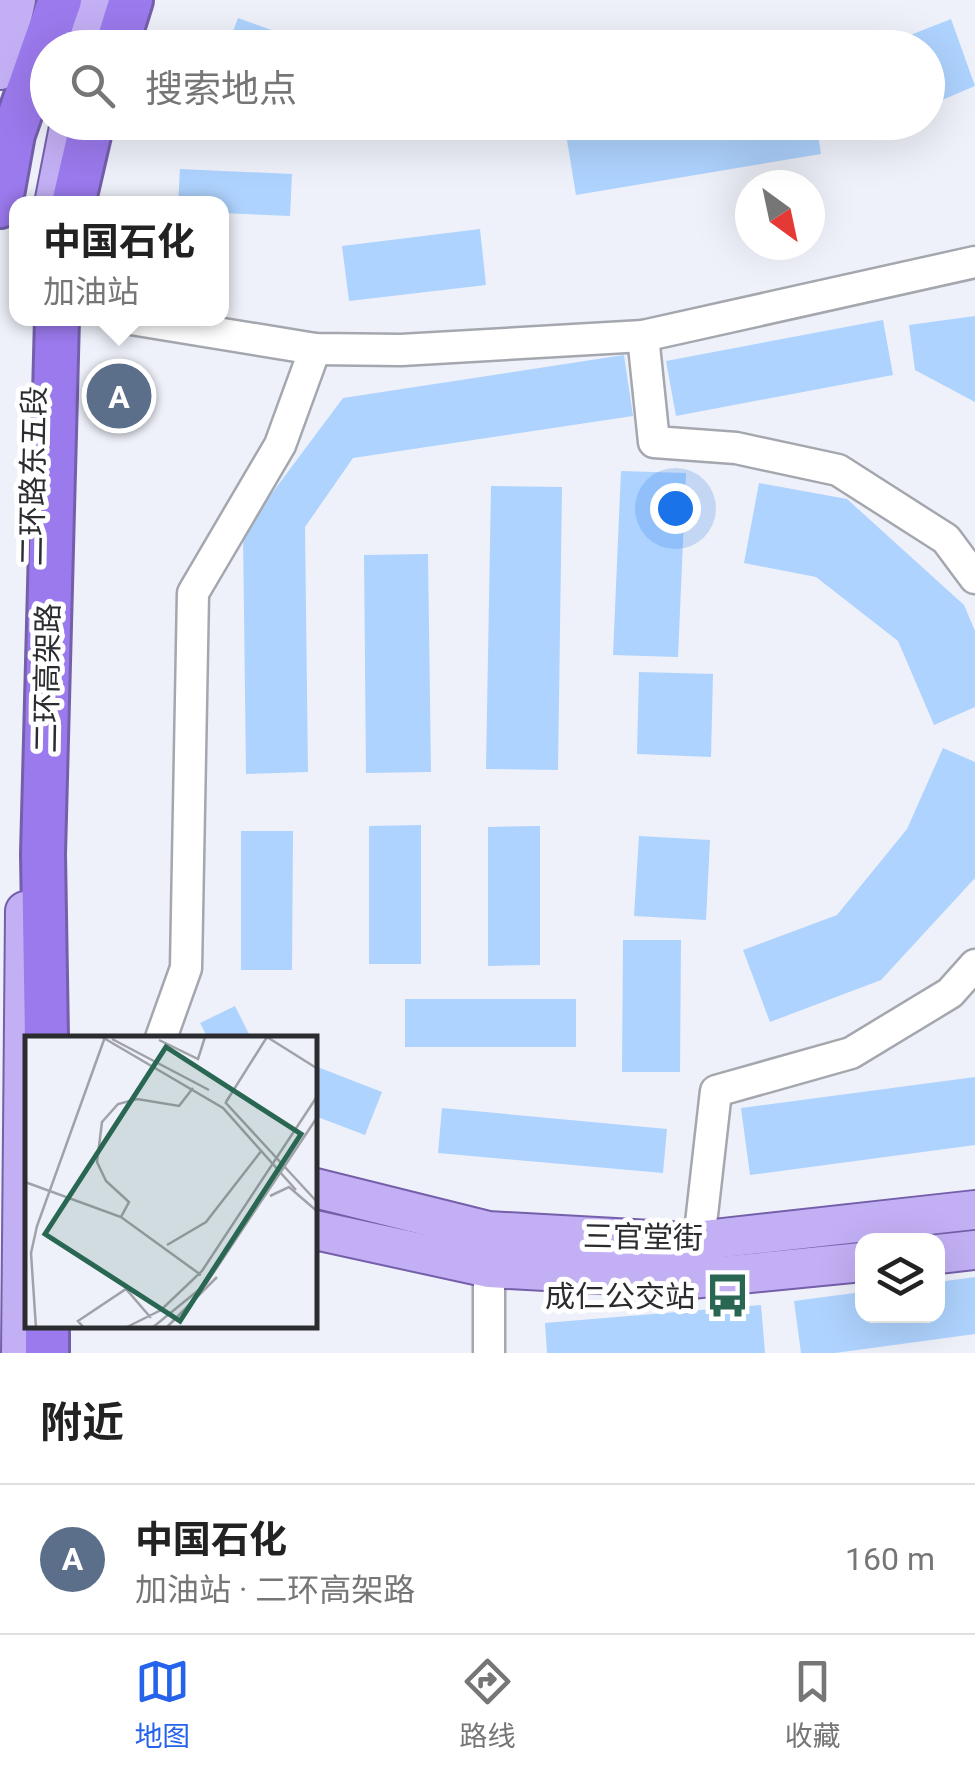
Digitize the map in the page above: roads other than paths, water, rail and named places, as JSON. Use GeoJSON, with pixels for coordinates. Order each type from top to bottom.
{"type":"FeatureCollection","features":[{"type":"Feature","properties":{"kind":"highway"},"geometry":{"type":"LineString","coordinates":[[49,30],[60,0]]}},
{"type":"Feature","properties":{"kind":"highway"},"geometry":{"type":"LineString","coordinates":[[122,30],[131,0]]}},
{"type":"Feature","properties":{"kind":"highway"},"geometry":{"type":"LineString","coordinates":[[0,206],[13,134],[30,86]]}},
{"type":"Feature","properties":{"kind":"highway"},"geometry":{"type":"LineString","coordinates":[[76,196],[88,140]]}},
{"type":"Feature","properties":{"kind":"highway","name":"二环高架路"},"geometry":{"type":"LineString","coordinates":[[46,1036],[42,854],[57,326]]}},
{"type":"Feature","properties":{"kind":"main road"},"geometry":{"type":"LineString","coordinates":[[0,70],[16,0]]}},
{"type":"Feature","properties":{"kind":"main road"},"geometry":{"type":"LineString","coordinates":[[91,30],[98,0]]}},
{"type":"Feature","properties":{"kind":"main road"},"geometry":{"type":"LineString","coordinates":[[56,196],[66,140]]}},
{"type":"Feature","properties":{"kind":"main road","name":"二环路东五段"},"geometry":{"type":"LineString","coordinates":[[21,1353],[16,1114],[37,326]]}},
{"type":"Feature","properties":{"kind":"main road","name":"三官堂街"},"geometry":{"type":"LineString","coordinates":[[318,1189],[488,1231],[700,1241],[975,1210]]}},
{"type":"Feature","properties":{"kind":"main road","name":"三官堂街"},"geometry":{"type":"LineString","coordinates":[[318,1231],[489,1268],[691,1279],[855,1263]]}},
{"type":"Feature","properties":{"kind":"main road"},"geometry":{"type":"LineString","coordinates":[[945,1253],[975,1250]]}},
{"type":"Feature","properties":{"kind":"street"},"geometry":{"type":"LineString","coordinates":[[173,326],[315,349],[401,350],[643,336],[975,262]]}},
{"type":"Feature","properties":{"kind":"street"},"geometry":{"type":"LineString","coordinates":[[643,336],[654,442],[736,448],[838,470],[946,538],[975,578]]}},
{"type":"Feature","properties":{"kind":"street"},"geometry":{"type":"LineString","coordinates":[[162,1036],[186,968],[193,594],[280,446],[315,349]]}},
{"type":"Feature","properties":{"kind":"street"},"geometry":{"type":"LineString","coordinates":[[700,1241],[716,1091],[850,1054],[950,994],[975,965]]}},
{"type":"Feature","properties":{"kind":"street"},"geometry":{"type":"LineString","coordinates":[[489,1268],[489,1353]]}},
{"type":"Feature","properties":{"kind":"place","name":"中国石化"},"geometry":{"type":"Point","coordinates":[119,396]}},
{"type":"Feature","properties":{"kind":"place","name":"成仁公交站"},"geometry":{"type":"Point","coordinates":[728,1296]}}]}
